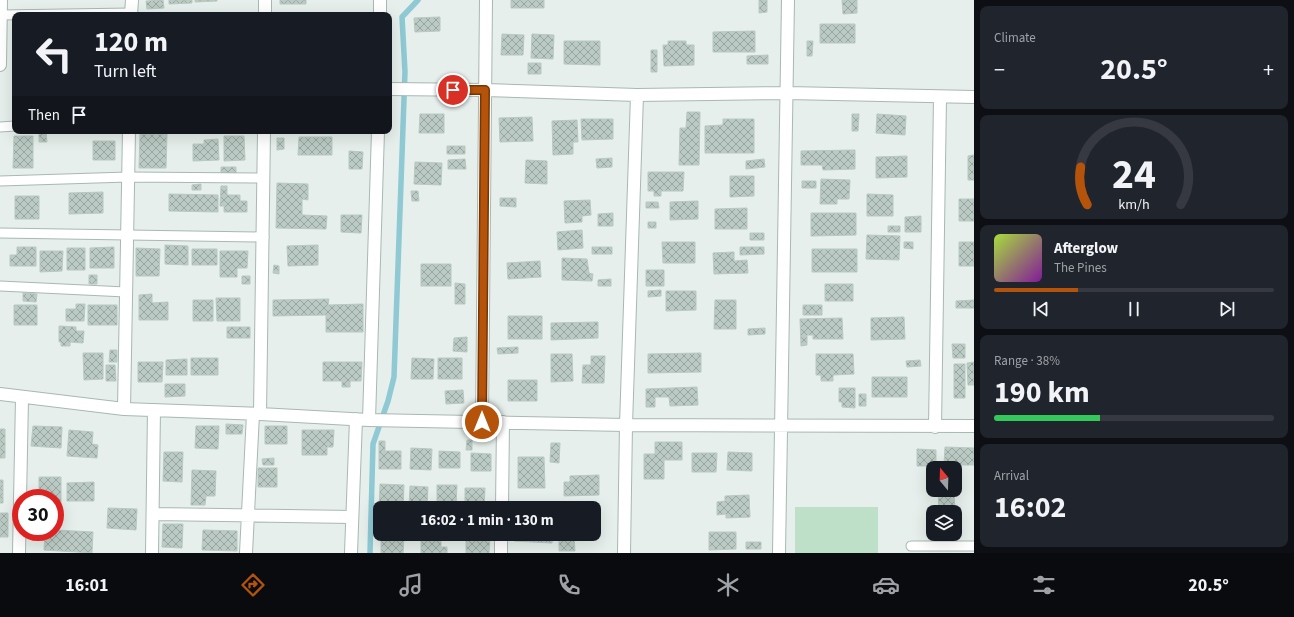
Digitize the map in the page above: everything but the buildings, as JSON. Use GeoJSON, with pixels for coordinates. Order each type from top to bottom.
{"type":"FeatureCollection","features":[{"type":"Feature","properties":{"kind":"street"},"geometry":{"type":"LineString","coordinates":[[0,65],[1,0]]}},
{"type":"Feature","properties":{"kind":"street"},"geometry":{"type":"LineString","coordinates":[[131,12],[132,0]]}},
{"type":"Feature","properties":{"kind":"street"},"geometry":{"type":"LineString","coordinates":[[265,0],[265,12]]}},
{"type":"Feature","properties":{"kind":"street"},"geometry":{"type":"LineString","coordinates":[[380,0],[380,12]]}},
{"type":"Feature","properties":{"kind":"street"},"geometry":{"type":"LineString","coordinates":[[482,422],[486,0]]}},
{"type":"Feature","properties":{"kind":"street"},"geometry":{"type":"LineString","coordinates":[[779,553],[788,93],[788,0]]}},
{"type":"Feature","properties":{"kind":"street"},"geometry":{"type":"LineString","coordinates":[[392,89],[485,90],[637,95],[788,93],[940,98],[974,97]]}},
{"type":"Feature","properties":{"kind":"street"},"geometry":{"type":"LineString","coordinates":[[624,553],[626,424],[637,95]]}},
{"type":"Feature","properties":{"kind":"street"},"geometry":{"type":"LineString","coordinates":[[935,427],[940,98]]}},
{"type":"Feature","properties":{"kind":"street"},"geometry":{"type":"LineString","coordinates":[[124,410],[129,134]]}},
{"type":"Feature","properties":{"kind":"street"},"geometry":{"type":"LineString","coordinates":[[246,553],[256,414],[264,237],[264,134]]}},
{"type":"Feature","properties":{"kind":"street"},"geometry":{"type":"LineString","coordinates":[[370,420],[378,134]]}},
{"type":"Feature","properties":{"kind":"street"},"geometry":{"type":"LineString","coordinates":[[0,394],[124,410],[256,414],[370,420],[626,424],[781,424],[935,427],[974,426]]}},
{"type":"Feature","properties":{"kind":"street"},"geometry":{"type":"LineString","coordinates":[[19,553],[22,398]]}},
{"type":"Feature","properties":{"kind":"street"},"geometry":{"type":"LineString","coordinates":[[152,553],[154,410]]}},
{"type":"Feature","properties":{"kind":"street"},"geometry":{"type":"LineString","coordinates":[[351,553],[356,419]]}},
{"type":"Feature","properties":{"kind":"street"},"geometry":{"type":"LineString","coordinates":[[502,501],[503,422]]}},
{"type":"Feature","properties":{"kind":"street"},"geometry":{"type":"LineString","coordinates":[[153,514],[352,517]]}},
{"type":"Feature","properties":{"kind":"street"},"geometry":{"type":"LineString","coordinates":[[501,541],[501,553]]}},
{"type":"Feature","properties":{"kind":"lane"},"geometry":{"type":"LineString","coordinates":[[1,15],[12,15]]}},
{"type":"Feature","properties":{"kind":"lane"},"geometry":{"type":"LineString","coordinates":[[0,127],[12,126]]}},
{"type":"Feature","properties":{"kind":"lane"},"geometry":{"type":"LineString","coordinates":[[0,181],[128,177],[264,178]]}},
{"type":"Feature","properties":{"kind":"lane"},"geometry":{"type":"LineString","coordinates":[[0,233],[264,237]]}},
{"type":"Feature","properties":{"kind":"lane"},"geometry":{"type":"LineString","coordinates":[[0,286],[126,292]]}},
{"type":"Feature","properties":{"kind":"lane"},"geometry":{"type":"LineString","coordinates":[[911,546],[974,546]]}},
{"type":"Feature","properties":{"kind":"green space"},"geometry":{"type":"Polygon","coordinates":[[[795,507],[878,507],[878,553],[795,553],[795,507]]]}},
{"type":"Feature","properties":{"kind":"waterway"},"geometry":{"type":"LineString","coordinates":[[370,553],[373,444],[388,401],[394,377],[405,72],[402,17],[418,0]]}},
{"type":"Feature","properties":{"kind":"route"},"geometry":{"type":"LineString","coordinates":[[453,90],[485,90],[482,422]]}}]}
